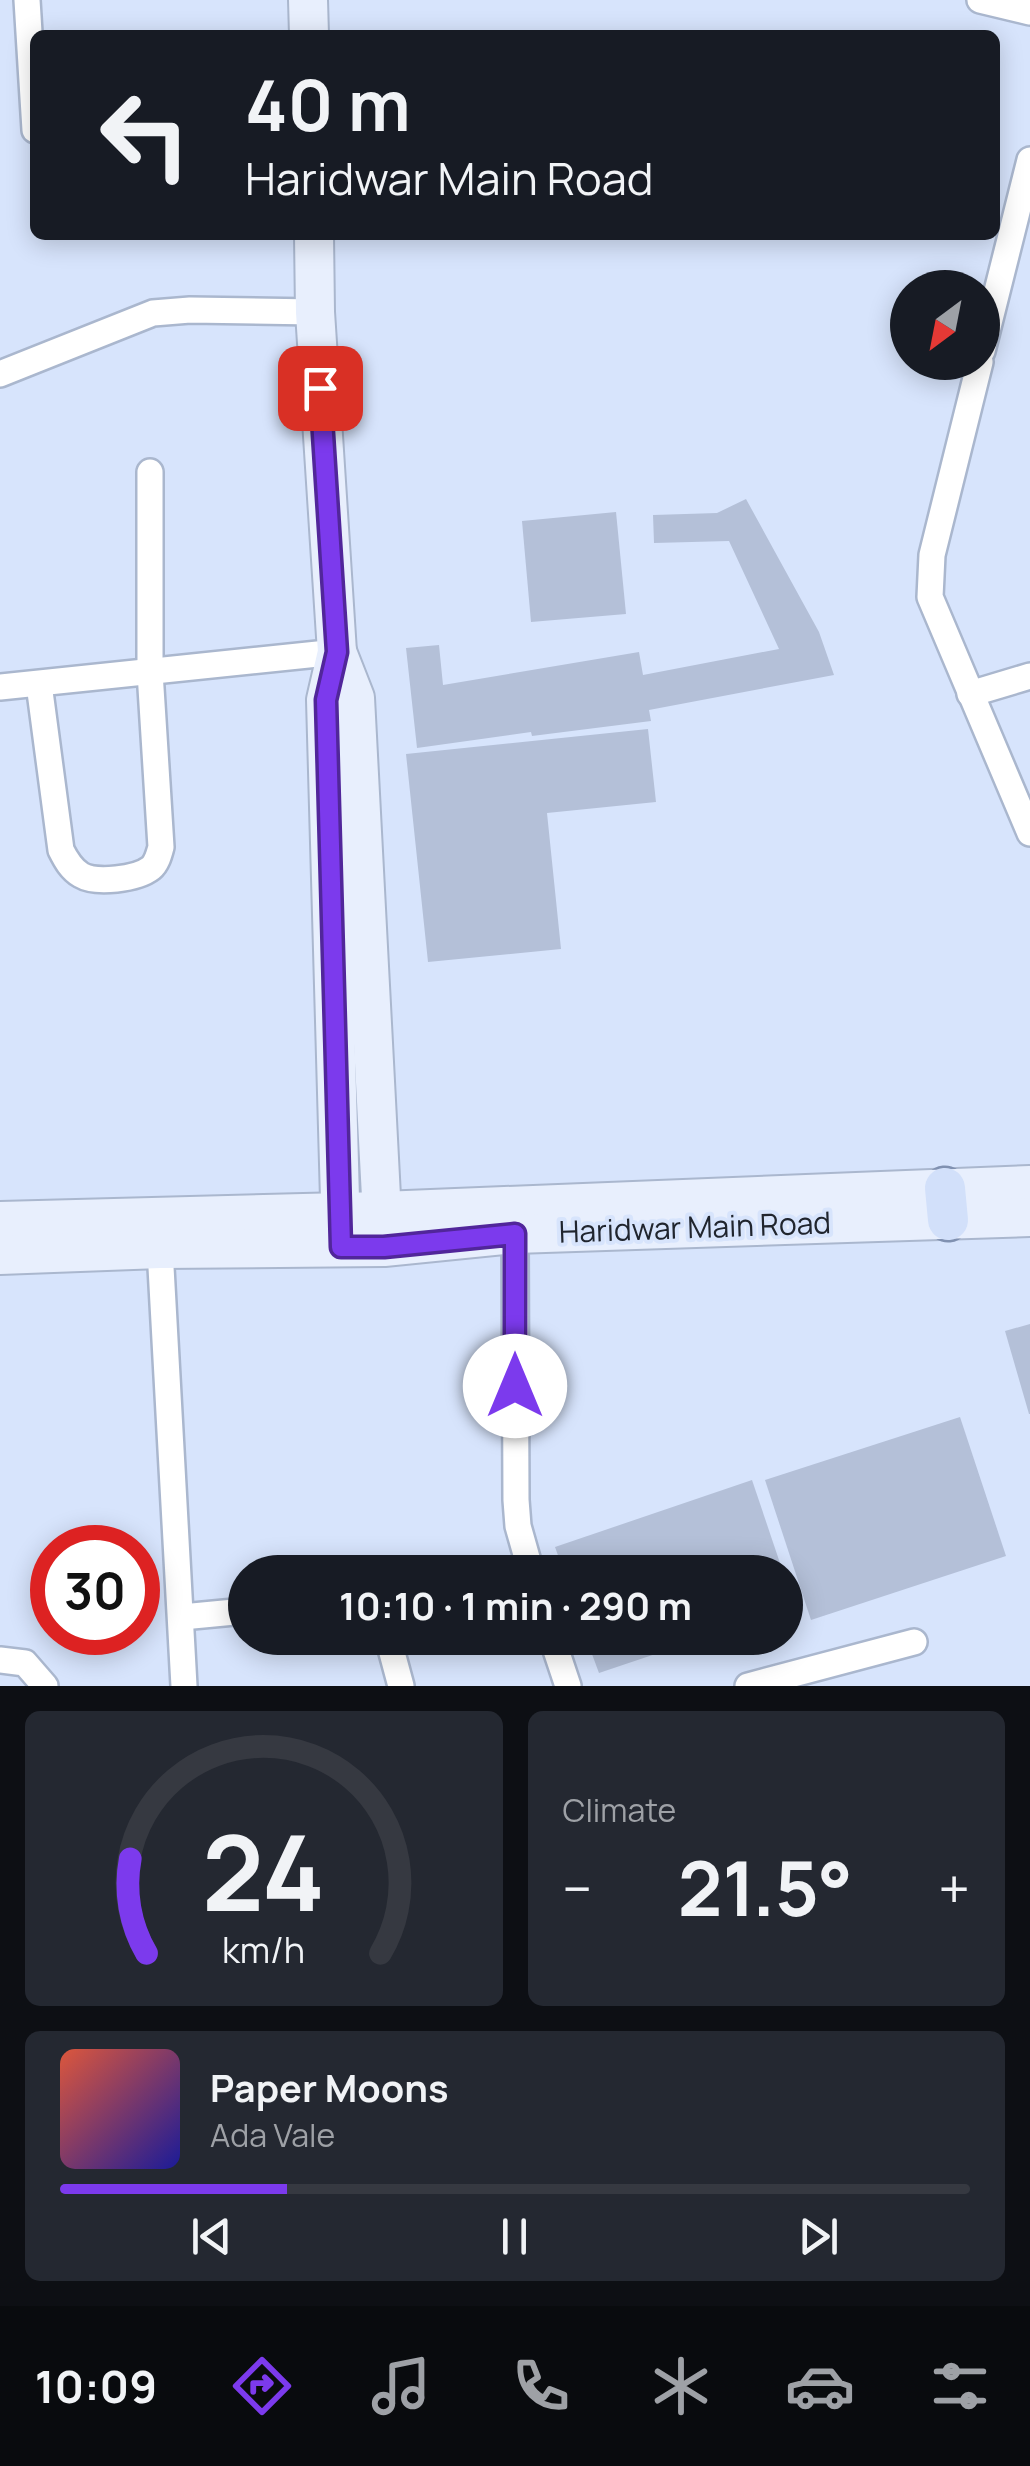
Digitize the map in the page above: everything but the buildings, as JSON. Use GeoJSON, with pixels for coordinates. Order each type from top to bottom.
{"type":"FeatureCollection","features":[{"type":"Feature","properties":{"kind":"main road"},"geometry":{"type":"LineString","coordinates":[[308,0],[309,30]]}},
{"type":"Feature","properties":{"kind":"main road"},"geometry":{"type":"LineString","coordinates":[[314,240],[315,312],[337,652],[326,700],[341,1230]]}},
{"type":"Feature","properties":{"kind":"main road"},"geometry":{"type":"LineString","coordinates":[[337,652],[356,698],[383,1229]]}},
{"type":"Feature","properties":{"kind":"main road","name":"Haridwar Main Road"},"geometry":{"type":"LineString","coordinates":[[383,1229],[515,1234],[946,1204],[1030,1185]]}},
{"type":"Feature","properties":{"kind":"main road","name":"Haridwar Main Road"},"geometry":{"type":"LineString","coordinates":[[0,1221],[341,1230],[946,1204],[1030,1217]]}},
{"type":"Feature","properties":{"kind":"main road","name":"Haridwar Main Road"},"geometry":{"type":"LineString","coordinates":[[0,1256],[160,1248],[341,1230]]}},
{"type":"Feature","properties":{"kind":"street"},"geometry":{"type":"LineString","coordinates":[[27,0],[30,49]]}},
{"type":"Feature","properties":{"kind":"street"},"geometry":{"type":"LineString","coordinates":[[980,0],[1030,12]]}},
{"type":"Feature","properties":{"kind":"street"},"geometry":{"type":"LineString","coordinates":[[1000,301],[1020,246],[1030,160]]}},
{"type":"Feature","properties":{"kind":"street"},"geometry":{"type":"LineString","coordinates":[[0,374],[153,313],[315,312]]}},
{"type":"Feature","properties":{"kind":"street"},"geometry":{"type":"LineString","coordinates":[[976,380],[932,555],[930,596],[1030,833]]}},
{"type":"Feature","properties":{"kind":"street"},"geometry":{"type":"LineString","coordinates":[[39,684],[61,850],[78,874],[92,880],[150,869],[161,847],[150,672],[150,472]]}},
{"type":"Feature","properties":{"kind":"street"},"geometry":{"type":"LineString","coordinates":[[0,687],[337,652]]}},
{"type":"Feature","properties":{"kind":"street"},"geometry":{"type":"LineString","coordinates":[[970,694],[1030,676]]}},
{"type":"Feature","properties":{"kind":"street"},"geometry":{"type":"LineString","coordinates":[[515,1234],[516,1500],[526,1555]]}},
{"type":"Feature","properties":{"kind":"street"},"geometry":{"type":"LineString","coordinates":[[160,1248],[184,1686]]}},
{"type":"Feature","properties":{"kind":"street"},"geometry":{"type":"LineString","coordinates":[[182,1617],[228,1613]]}},
{"type":"Feature","properties":{"kind":"street"},"geometry":{"type":"LineString","coordinates":[[748,1686],[914,1642]]}},
{"type":"Feature","properties":{"kind":"street"},"geometry":{"type":"LineString","coordinates":[[393,1655],[401,1686]]}},
{"type":"Feature","properties":{"kind":"street"},"geometry":{"type":"LineString","coordinates":[[558,1655],[568,1686]]}},
{"type":"Feature","properties":{"kind":"street"},"geometry":{"type":"LineString","coordinates":[[0,1660],[25,1663],[44,1686]]}},
{"type":"Feature","properties":{"kind":"route"},"geometry":{"type":"LineString","coordinates":[[320,388],[337,652],[326,700],[341,1247],[384,1247],[515,1234],[515,1386]]}}]}
